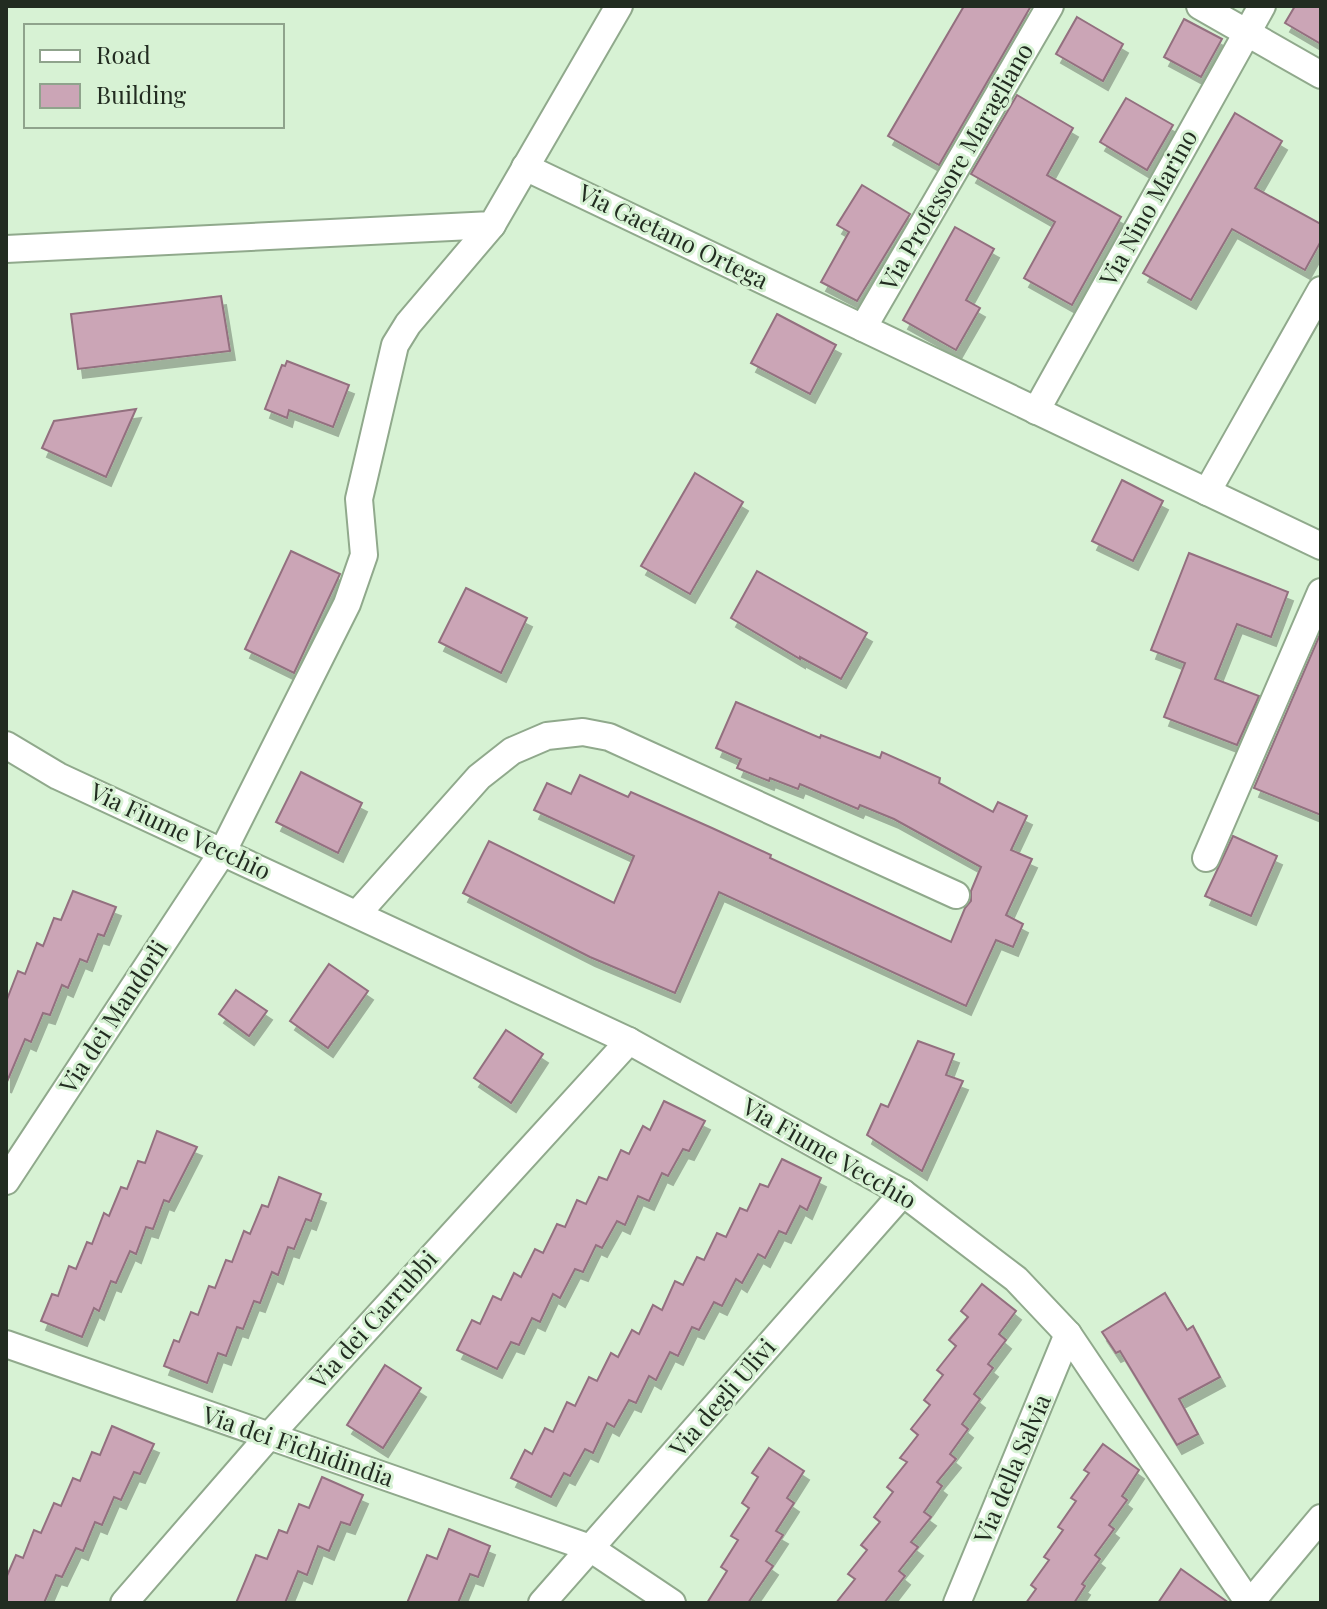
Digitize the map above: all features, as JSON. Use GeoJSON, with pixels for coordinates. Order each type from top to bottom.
{"type":"FeatureCollection","features":[{"type":"Feature","properties":{"kind":"street"},"geometry":{"type":"LineString","coordinates":[[6,249],[492,225],[619,6]]}},
{"type":"Feature","properties":{"kind":"street","name":"Via Professore Maragliano"},"geometry":{"type":"LineString","coordinates":[[863,328],[1050,6]]}},
{"type":"Feature","properties":{"kind":"street"},"geometry":{"type":"LineString","coordinates":[[1200,6],[1321,75]]}},
{"type":"Feature","properties":{"kind":"street","name":"Via Nino Marino"},"geometry":{"type":"LineString","coordinates":[[1036,411],[1262,6]]}},
{"type":"Feature","properties":{"kind":"street","name":"Via Gaetano Ortega"},"geometry":{"type":"LineString","coordinates":[[525,167],[1321,546]]}},
{"type":"Feature","properties":{"kind":"street","name":"Via dei Mandorli"},"geometry":{"type":"LineString","coordinates":[[6,1181],[222,853],[347,604],[364,555],[359,499],[395,345],[408,324],[492,225]]}},
{"type":"Feature","properties":{"kind":"street"},"geometry":{"type":"LineString","coordinates":[[1207,492],[1317,306]]}},
{"type":"Feature","properties":{"kind":"street"},"geometry":{"type":"LineString","coordinates":[[1206,858],[1321,592]]}},
{"type":"Feature","properties":{"kind":"street"},"geometry":{"type":"LineString","coordinates":[[358,913],[490,768],[512,751],[547,736],[583,732],[609,737],[956,895]]}},
{"type":"Feature","properties":{"kind":"street","name":"Via Fiume Vecchio"},"geometry":{"type":"LineString","coordinates":[[6,745],[58,776],[629,1041],[903,1193],[1016,1279],[1068,1334],[1249,1603]]}},
{"type":"Feature","properties":{"kind":"street","name":"Via dei Carrubbi"},"geometry":{"type":"LineString","coordinates":[[124,1603],[269,1436],[629,1041]]}},
{"type":"Feature","properties":{"kind":"street","name":"Via degli Ulivi"},"geometry":{"type":"LineString","coordinates":[[542,1603],[903,1193]]}},
{"type":"Feature","properties":{"kind":"street","name":"Via della Salvia"},"geometry":{"type":"LineString","coordinates":[[957,1603],[1068,1334]]}},
{"type":"Feature","properties":{"kind":"street","name":"Via dei Fichidindia"},"geometry":{"type":"LineString","coordinates":[[6,1344],[590,1548],[672,1603]]}},
{"type":"Feature","properties":{"kind":"street"},"geometry":{"type":"LineString","coordinates":[[1249,1603],[1321,1518]]}},
{"type":"Feature","properties":{"kind":"building"},"geometry":{"type":"Polygon","coordinates":[[[964,6],[1031,6],[939,165],[888,136],[964,6]]]}},
{"type":"Feature","properties":{"kind":"building"},"geometry":{"type":"Polygon","coordinates":[[[1295,6],[1321,6],[1321,44],[1285,23],[1295,6]]]}},
{"type":"Feature","properties":{"kind":"building"},"geometry":{"type":"Polygon","coordinates":[[[1077,17],[1123,44],[1103,81],[1056,54],[1077,17]]]}},
{"type":"Feature","properties":{"kind":"building"},"geometry":{"type":"Polygon","coordinates":[[[1184,19],[1222,39],[1201,77],[1164,57],[1184,19]]]}},
{"type":"Feature","properties":{"kind":"building"},"geometry":{"type":"Polygon","coordinates":[[[1017,95],[1073,128],[1047,175],[1121,217],[1072,305],[1024,278],[1055,222],[971,174],[1017,95]]]}},
{"type":"Feature","properties":{"kind":"building"},"geometry":{"type":"Polygon","coordinates":[[[1126,98],[1173,125],[1147,170],[1100,142],[1126,98]]]}},
{"type":"Feature","properties":{"kind":"building"},"geometry":{"type":"Polygon","coordinates":[[[1235,113],[1282,141],[1255,188],[1321,224],[1321,241],[1305,270],[1232,229],[1191,300],[1143,273],[1235,113]]]}},
{"type":"Feature","properties":{"kind":"building"},"geometry":{"type":"Polygon","coordinates":[[[862,185],[910,214],[857,301],[821,282],[849,232],[837,225],[862,185]]]}},
{"type":"Feature","properties":{"kind":"building"},"geometry":{"type":"Polygon","coordinates":[[[955,227],[994,249],[966,300],[980,308],[956,350],[903,320],[955,227]]]}},
{"type":"Feature","properties":{"kind":"building"},"geometry":{"type":"Polygon","coordinates":[[[221,296],[230,351],[78,369],[71,314],[221,296]]]}},
{"type":"Feature","properties":{"kind":"building"},"geometry":{"type":"Polygon","coordinates":[[[777,314],[836,345],[810,394],[751,363],[777,314]]]}},
{"type":"Feature","properties":{"kind":"building"},"geometry":{"type":"Polygon","coordinates":[[[287,361],[349,385],[333,427],[289,410],[287,418],[265,409],[282,365],[285,366],[287,361]]]}},
{"type":"Feature","properties":{"kind":"building"},"geometry":{"type":"Polygon","coordinates":[[[136,409],[106,477],[42,448],[54,421],[136,409]]]}},
{"type":"Feature","properties":{"kind":"building"},"geometry":{"type":"Polygon","coordinates":[[[695,473],[743,502],[690,594],[641,566],[695,473]]]}},
{"type":"Feature","properties":{"kind":"building"},"geometry":{"type":"Polygon","coordinates":[[[1122,480],[1163,501],[1133,561],[1092,541],[1122,480]]]}},
{"type":"Feature","properties":{"kind":"building"},"geometry":{"type":"Polygon","coordinates":[[[291,551],[340,574],[294,673],[245,649],[291,551]]]}},
{"type":"Feature","properties":{"kind":"building"},"geometry":{"type":"Polygon","coordinates":[[[1189,553],[1288,592],[1271,637],[1237,624],[1215,679],[1259,696],[1237,745],[1164,717],[1185,663],[1151,650],[1189,553]]]}},
{"type":"Feature","properties":{"kind":"building"},"geometry":{"type":"Polygon","coordinates":[[[757,571],[867,633],[841,679],[731,618],[757,571]]]}},
{"type":"Feature","properties":{"kind":"building"},"geometry":{"type":"Polygon","coordinates":[[[466,588],[527,618],[501,673],[439,642],[466,588]]]}},
{"type":"Feature","properties":{"kind":"building"},"geometry":{"type":"Polygon","coordinates":[[[1321,632],[1321,815],[1254,788],[1321,632]]]}},
{"type":"Feature","properties":{"kind":"building"},"geometry":{"type":"Polygon","coordinates":[[[736,702],[820,738],[821,735],[880,758],[882,752],[940,778],[939,783],[993,812],[998,802],[1027,816],[1011,850],[1032,859],[1006,915],[1023,924],[1013,947],[996,940],[966,1006],[719,892],[675,993],[590,957],[463,893],[489,841],[614,903],[634,856],[534,810],[547,783],[571,794],[580,775],[628,797],[631,792],[712,828],[951,942],[971,901],[971,891],[981,867],[894,819],[860,805],[858,809],[800,784],[798,789],[737,768],[741,759],[716,748],[736,702]]]}},
{"type":"Feature","properties":{"kind":"building"},"geometry":{"type":"Polygon","coordinates":[[[301,772],[362,803],[338,853],[276,822],[301,772]]]}},
{"type":"Feature","properties":{"kind":"building"},"geometry":{"type":"Polygon","coordinates":[[[1233,836],[1277,856],[1251,916],[1205,896],[1233,836]]]}},
{"type":"Feature","properties":{"kind":"building"},"geometry":{"type":"Polygon","coordinates":[[[73,891],[116,907],[104,936],[98,934],[87,962],[80,959],[68,988],[62,985],[50,1015],[43,1013],[31,1042],[25,1039],[6,1084],[6,1002],[18,971],[25,974],[37,943],[43,946],[54,918],[61,920],[73,891]]]}},
{"type":"Feature","properties":{"kind":"building"},"geometry":{"type":"Polygon","coordinates":[[[329,964],[368,991],[328,1048],[290,1021],[329,964]]]}},
{"type":"Feature","properties":{"kind":"building"},"geometry":{"type":"Polygon","coordinates":[[[236,990],[267,1011],[249,1036],[219,1014],[236,990]]]}},
{"type":"Feature","properties":{"kind":"building"},"geometry":{"type":"Polygon","coordinates":[[[506,1030],[543,1054],[511,1103],[474,1078],[506,1030]]]}},
{"type":"Feature","properties":{"kind":"building"},"geometry":{"type":"Polygon","coordinates":[[[918,1041],[954,1054],[946,1075],[963,1081],[922,1171],[867,1135],[881,1104],[888,1107],[918,1041]]]}},
{"type":"Feature","properties":{"kind":"building"},"geometry":{"type":"Polygon","coordinates":[[[664,1101],[705,1121],[689,1151],[683,1149],[668,1176],[662,1173],[649,1201],[638,1196],[625,1225],[617,1221],[602,1248],[596,1245],[583,1272],[575,1269],[560,1298],[553,1294],[540,1322],[532,1318],[519,1345],[511,1342],[497,1369],[457,1350],[472,1320],[480,1324],[493,1296],[501,1300],[514,1273],[521,1277],[535,1249],[543,1253],[557,1224],[565,1227],[577,1200],[586,1204],[599,1177],[607,1180],[621,1150],[629,1154],[643,1126],[650,1130],[664,1101]]]}},
{"type":"Feature","properties":{"kind":"building"},"geometry":{"type":"Polygon","coordinates":[[[157,1131],[197,1147],[169,1202],[164,1200],[153,1229],[146,1227],[136,1254],[130,1251],[116,1283],[111,1281],[99,1311],[94,1308],[82,1337],[41,1321],[52,1294],[58,1296],[69,1266],[76,1269],[87,1242],[92,1244],[104,1213],[109,1216],[121,1187],[127,1189],[138,1161],[145,1163],[157,1131]]]}},
{"type":"Feature","properties":{"kind":"building"},"geometry":{"type":"Polygon","coordinates":[[[782,1159],[821,1178],[807,1210],[800,1206],[786,1234],[779,1231],[765,1258],[758,1254],[742,1283],[736,1279],[722,1306],[714,1302],[699,1330],[692,1327],[678,1356],[670,1352],[656,1380],[649,1376],[636,1403],[629,1400],[614,1427],[607,1423],[593,1453],[585,1449],[570,1476],[564,1473],[551,1497],[511,1478],[525,1450],[532,1454],[545,1428],[553,1432],[567,1402],[575,1406],[589,1377],[597,1381],[611,1353],[618,1357],[632,1330],[639,1334],[653,1305],[662,1310],[675,1281],[683,1285],[697,1257],[704,1260],[717,1233],[726,1237],[740,1208],[747,1211],[760,1184],[768,1187],[782,1159]]]}},
{"type":"Feature","properties":{"kind":"building"},"geometry":{"type":"Polygon","coordinates":[[[279,1177],[321,1194],[311,1221],[306,1219],[294,1249],[288,1247],[278,1275],[272,1272],[260,1303],[254,1301],[243,1329],[237,1327],[226,1356],[218,1353],[207,1383],[164,1366],[174,1340],[179,1342],[191,1312],[198,1315],[209,1286],[215,1288],[226,1260],[232,1262],[244,1231],[250,1234],[262,1205],[268,1207],[279,1177]]]}},
{"type":"Feature","properties":{"kind":"building"},"geometry":{"type":"Polygon","coordinates":[[[982,1284],[1016,1311],[999,1334],[1006,1340],[988,1364],[993,1368],[974,1394],[980,1399],[962,1424],[968,1429],[950,1454],[956,1459],[937,1482],[942,1486],[924,1512],[931,1517],[911,1542],[918,1547],[899,1571],[905,1576],[884,1603],[836,1603],[855,1579],[848,1574],[867,1550],[861,1545],[880,1522],[874,1517],[893,1492],[887,1487],[907,1462],[900,1458],[918,1435],[911,1429],[930,1405],[924,1400],[943,1375],[937,1370],[956,1346],[949,1340],[968,1317],[961,1311],[982,1284]]]}},
{"type":"Feature","properties":{"kind":"building"},"geometry":{"type":"Polygon","coordinates":[[[1165,1293],[1187,1330],[1193,1326],[1220,1377],[1179,1399],[1198,1434],[1177,1445],[1120,1351],[1116,1353],[1102,1332],[1165,1293]]]}},
{"type":"Feature","properties":{"kind":"building"},"geometry":{"type":"Polygon","coordinates":[[[385,1365],[421,1388],[383,1448],[347,1425],[385,1365]]]}},
{"type":"Feature","properties":{"kind":"building"},"geometry":{"type":"Polygon","coordinates":[[[112,1426],[154,1444],[140,1474],[134,1472],[121,1500],[114,1497],[102,1525],[95,1522],[83,1551],[76,1548],[62,1577],[56,1575],[44,1603],[6,1603],[6,1578],[16,1555],[23,1558],[34,1530],[41,1533],[54,1503],[61,1506],[73,1478],[80,1481],[92,1452],[100,1455],[112,1426]]]}},
{"type":"Feature","properties":{"kind":"building"},"geometry":{"type":"Polygon","coordinates":[[[1103,1444],[1139,1470],[1122,1496],[1127,1500],[1109,1525],[1114,1529],[1095,1555],[1100,1559],[1082,1584],[1085,1586],[1074,1603],[1026,1603],[1036,1589],[1031,1585],[1049,1560],[1044,1557],[1063,1530],[1058,1527],[1076,1501],[1071,1498],[1089,1473],[1084,1470],[1103,1444]]]}},
{"type":"Feature","properties":{"kind":"building"},"geometry":{"type":"Polygon","coordinates":[[[769,1448],[804,1471],[787,1498],[794,1503],[776,1531],[783,1535],[766,1561],[773,1566],[748,1603],[707,1603],[727,1571],[721,1567],[738,1540],[731,1536],[749,1508],[742,1503],[758,1477],[752,1473],[769,1448]]]}},
{"type":"Feature","properties":{"kind":"building"},"geometry":{"type":"Polygon","coordinates":[[[322,1477],[363,1495],[350,1525],[341,1522],[329,1551],[318,1546],[307,1575],[298,1571],[285,1603],[236,1603],[256,1555],[267,1559],[279,1530],[287,1533],[299,1504],[309,1508],[322,1477]]]}},
{"type":"Feature","properties":{"kind":"building"},"geometry":{"type":"Polygon","coordinates":[[[449,1529],[490,1546],[478,1577],[470,1574],[458,1603],[407,1603],[427,1555],[437,1559],[449,1529]]]}},
{"type":"Feature","properties":{"kind":"building"},"geometry":{"type":"Polygon","coordinates":[[[1181,1569],[1229,1603],[1158,1603],[1181,1569]]]}}]}
